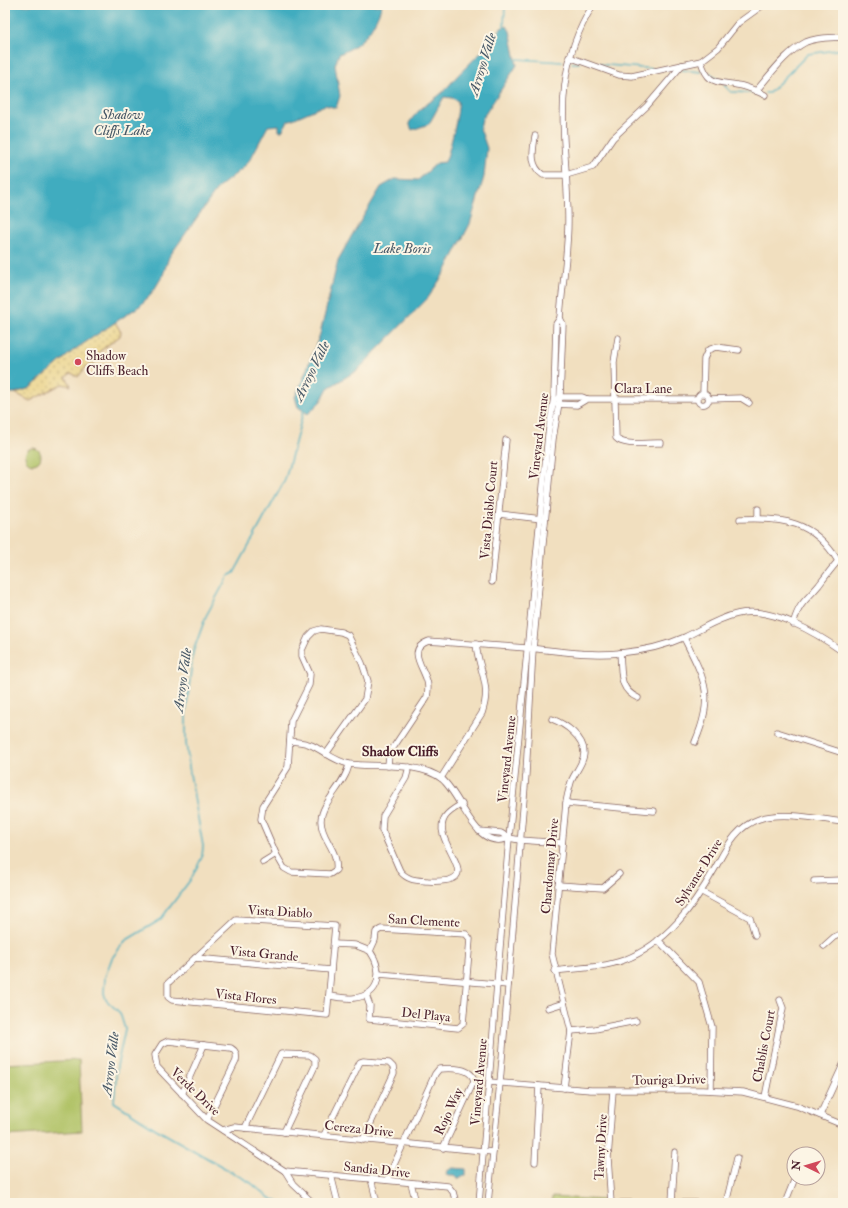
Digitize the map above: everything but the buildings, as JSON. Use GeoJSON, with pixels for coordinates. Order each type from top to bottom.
{"type":"FeatureCollection","features":[{"type":"Feature","properties":{"kind":"street","name":"Vineyard Avenue"},"geometry":{"type":"LineString","coordinates":[[479,1203],[509,838],[543,519],[548,435],[556,404],[556,324],[560,318],[568,222],[562,101],[570,57],[576,36],[593,5]]}},
{"type":"Feature","properties":{"kind":"street"},"geometry":{"type":"LineString","coordinates":[[570,57],[619,75],[632,76],[701,61],[718,48],[738,23],[763,5]]}},
{"type":"Feature","properties":{"kind":"street"},"geometry":{"type":"LineString","coordinates":[[756,91],[783,59],[806,42],[843,36]]}},
{"type":"Feature","properties":{"kind":"street"},"geometry":{"type":"LineString","coordinates":[[701,61],[707,75],[712,80],[738,85],[765,95]]}},
{"type":"Feature","properties":{"kind":"street"},"geometry":{"type":"LineString","coordinates":[[535,136],[533,160],[534,167],[543,175],[566,175],[593,167],[613,138],[647,106],[682,65]]}},
{"type":"Feature","properties":{"kind":"street","name":"Vineyard Avenue"},"geometry":{"type":"LineString","coordinates":[[560,318],[563,324],[560,397]]}},
{"type":"Feature","properties":{"kind":"street"},"geometry":{"type":"LineString","coordinates":[[618,338],[614,362],[615,433],[619,441],[626,444],[647,442],[661,443]]}},
{"type":"Feature","properties":{"kind":"street"},"geometry":{"type":"LineString","coordinates":[[709,399],[704,405],[700,404],[698,399],[703,394],[704,359],[708,350],[716,347],[739,350]]}},
{"type":"Feature","properties":{"kind":"street"},"geometry":{"type":"LineString","coordinates":[[703,394],[707,395],[709,399]]}},
{"type":"Feature","properties":{"kind":"street"},"geometry":{"type":"LineString","coordinates":[[556,404],[560,397]]}},
{"type":"Feature","properties":{"kind":"street","name":"Clara Lane"},"geometry":{"type":"LineString","coordinates":[[560,397],[582,397],[587,399],[698,399]]}},
{"type":"Feature","properties":{"kind":"street"},"geometry":{"type":"LineString","coordinates":[[709,399],[741,398],[750,403]]}},
{"type":"Feature","properties":{"kind":"street","name":"Clara Lane"},"geometry":{"type":"LineString","coordinates":[[556,404],[577,404],[587,399]]}},
{"type":"Feature","properties":{"kind":"street","name":"Vista Diablo Court"},"geometry":{"type":"LineString","coordinates":[[492,582],[506,440]]}},
{"type":"Feature","properties":{"kind":"street"},"geometry":{"type":"LineString","coordinates":[[758,510],[758,518]]}},
{"type":"Feature","properties":{"kind":"street"},"geometry":{"type":"LineString","coordinates":[[499,514],[543,519]]}},
{"type":"Feature","properties":{"kind":"street"},"geometry":{"type":"LineString","coordinates":[[740,519],[778,519],[795,523],[811,531],[822,539],[838,561],[819,585],[803,601],[798,609],[793,624]]}},
{"type":"Feature","properties":{"kind":"street"},"geometry":{"type":"LineString","coordinates":[[388,766],[390,754],[427,696],[429,687],[417,654],[419,647],[423,643],[429,641],[587,654],[620,653],[649,649],[684,638],[719,620],[738,613],[751,612],[793,624],[819,635],[843,652]]}},
{"type":"Feature","properties":{"kind":"street"},"geometry":{"type":"LineString","coordinates":[[326,754],[364,699],[368,682],[362,664],[348,635],[341,632],[321,629],[314,631],[308,637],[302,650],[302,656],[310,674],[309,684],[293,714],[288,767],[263,806],[262,819],[276,854],[284,868],[291,872],[330,874],[336,870],[337,861],[323,829],[321,820],[323,811],[342,783],[349,764]]}},
{"type":"Feature","properties":{"kind":"street"},"geometry":{"type":"LineString","coordinates":[[684,638],[705,682],[707,698],[701,728],[695,742]]}},
{"type":"Feature","properties":{"kind":"street"},"geometry":{"type":"LineString","coordinates":[[440,778],[482,713],[486,702],[487,692],[478,660],[476,644]]}},
{"type":"Feature","properties":{"kind":"street","name":"Vineyard Avenue"},"geometry":{"type":"LineString","coordinates":[[488,1203],[494,1152],[520,840],[530,649]]}},
{"type":"Feature","properties":{"kind":"street"},"geometry":{"type":"LineString","coordinates":[[620,653],[623,686],[628,694],[638,698]]}},
{"type":"Feature","properties":{"kind":"street","name":"Chardonnay Drive"},"geometry":{"type":"LineString","coordinates":[[552,719],[562,723],[573,732],[580,742],[584,754],[572,780],[566,803],[552,954],[571,1031]]}},
{"type":"Feature","properties":{"kind":"street"},"geometry":{"type":"LineString","coordinates":[[777,732],[843,754]]}},
{"type":"Feature","properties":{"kind":"street"},"geometry":{"type":"LineString","coordinates":[[290,741],[310,745],[336,760],[349,764],[409,768],[440,778],[452,790],[479,830],[501,833],[509,838],[520,840],[562,843]]}},
{"type":"Feature","properties":{"kind":"street"},"geometry":{"type":"LineString","coordinates":[[409,768],[406,778],[383,816],[382,830],[400,871],[410,880],[446,882],[452,881],[456,877],[458,869],[443,837],[442,828],[444,818],[450,810],[462,804]]}},
{"type":"Feature","properties":{"kind":"street"},"geometry":{"type":"LineString","coordinates":[[566,803],[654,811]]}},
{"type":"Feature","properties":{"kind":"street","name":"Sylvaner Drive"},"geometry":{"type":"LineString","coordinates":[[555,971],[599,966],[625,959],[658,940],[685,915],[702,892],[734,835],[745,825],[759,818],[776,815],[843,822]]}},
{"type":"Feature","properties":{"kind":"street"},"geometry":{"type":"LineString","coordinates":[[263,862],[276,854]]}},
{"type":"Feature","properties":{"kind":"street"},"geometry":{"type":"LineString","coordinates":[[558,885],[603,888],[619,874]]}},
{"type":"Feature","properties":{"kind":"street"},"geometry":{"type":"LineString","coordinates":[[814,881],[843,880]]}},
{"type":"Feature","properties":{"kind":"street"},"geometry":{"type":"LineString","coordinates":[[702,892],[750,918],[755,935]]}},
{"type":"Feature","properties":{"kind":"street","name":"Vista Diablo"},"geometry":{"type":"LineString","coordinates":[[195,958],[236,920],[335,926],[331,970]]}},
{"type":"Feature","properties":{"kind":"street","name":"San Clemente"},"geometry":{"type":"LineString","coordinates":[[370,950],[375,940],[376,932],[381,929],[466,934],[470,939],[466,982]]}},
{"type":"Feature","properties":{"kind":"street"},"geometry":{"type":"LineString","coordinates":[[824,946],[834,937],[843,933]]}},
{"type":"Feature","properties":{"kind":"street"},"geometry":{"type":"LineString","coordinates":[[658,940],[698,982],[712,1027],[712,1090]]}},
{"type":"Feature","properties":{"kind":"street"},"geometry":{"type":"LineString","coordinates":[[329,996],[354,998],[366,995],[378,980],[379,974],[377,963],[370,950],[355,946],[334,944]]}},
{"type":"Feature","properties":{"kind":"street","name":"Vista Grande"},"geometry":{"type":"LineString","coordinates":[[195,958],[331,970]]}},
{"type":"Feature","properties":{"kind":"street","name":"Vista Flores"},"geometry":{"type":"LineString","coordinates":[[195,958],[168,983],[168,997],[172,1000],[327,1015],[331,970]]}},
{"type":"Feature","properties":{"kind":"street"},"geometry":{"type":"LineString","coordinates":[[379,974],[508,985]]}},
{"type":"Feature","properties":{"kind":"street","name":"Del Playa"},"geometry":{"type":"LineString","coordinates":[[366,995],[370,1006],[369,1019],[458,1028],[463,1024],[466,982]]}},
{"type":"Feature","properties":{"kind":"street","name":"Chablis Court"},"geometry":{"type":"LineString","coordinates":[[764,1097],[782,1008],[780,1000]]}},
{"type":"Feature","properties":{"kind":"street"},"geometry":{"type":"LineString","coordinates":[[548,1008],[564,1003]]}},
{"type":"Feature","properties":{"kind":"street"},"geometry":{"type":"LineString","coordinates":[[564,1088],[571,1031],[595,1029],[636,1021]]}},
{"type":"Feature","properties":{"kind":"street","name":"Verde Drive"},"geometry":{"type":"LineString","coordinates":[[207,1120],[236,1061],[237,1055],[231,1048],[168,1041],[162,1044],[155,1055],[157,1067],[182,1094],[207,1120],[285,1171],[293,1184],[313,1203]]}},
{"type":"Feature","properties":{"kind":"street"},"geometry":{"type":"LineString","coordinates":[[182,1094],[204,1045]]}},
{"type":"Feature","properties":{"kind":"street"},"geometry":{"type":"LineString","coordinates":[[245,1128],[281,1054],[310,1055],[315,1060],[315,1066],[284,1132]]}},
{"type":"Feature","properties":{"kind":"street"},"geometry":{"type":"LineString","coordinates":[[324,1136],[360,1062],[388,1063],[393,1067],[394,1073],[363,1140]]}},
{"type":"Feature","properties":{"kind":"street"},"geometry":{"type":"LineString","coordinates":[[820,1115],[843,1065]]}},
{"type":"Feature","properties":{"kind":"street","name":"Rojo Way"},"geometry":{"type":"LineString","coordinates":[[387,1180],[435,1074],[439,1069],[469,1071],[474,1075],[474,1081],[443,1148]]}},
{"type":"Feature","properties":{"kind":"street","name":"Touriga Drive"},"geometry":{"type":"LineString","coordinates":[[489,1082],[613,1091],[712,1090],[743,1092],[797,1106],[843,1125]]}},
{"type":"Feature","properties":{"kind":"street"},"geometry":{"type":"LineString","coordinates":[[535,1162],[539,1086]]}},
{"type":"Feature","properties":{"kind":"street","name":"Tawny Drive"},"geometry":{"type":"LineString","coordinates":[[611,1203],[608,1158],[613,1091]]}},
{"type":"Feature","properties":{"kind":"street","name":"Cereza Drive"},"geometry":{"type":"LineString","coordinates":[[223,1130],[234,1127],[494,1152]]}},
{"type":"Feature","properties":{"kind":"street"},"geometry":{"type":"LineString","coordinates":[[672,1202],[675,1152]]}},
{"type":"Feature","properties":{"kind":"street"},"geometry":{"type":"LineString","coordinates":[[726,1203],[737,1158]]}},
{"type":"Feature","properties":{"kind":"street","name":"Sandia Drive"},"geometry":{"type":"LineString","coordinates":[[285,1171],[448,1186],[453,1192],[456,1203]]}},
{"type":"Feature","properties":{"kind":"street"},"geometry":{"type":"LineString","coordinates":[[331,1175],[338,1203]]}},
{"type":"Feature","properties":{"kind":"street"},"geometry":{"type":"LineString","coordinates":[[371,1179],[376,1203]]}},
{"type":"Feature","properties":{"kind":"street"},"geometry":{"type":"LineString","coordinates":[[411,1183],[416,1203]]}},
{"type":"Feature","properties":{"kind":"street"},"geometry":{"type":"LineString","coordinates":[[785,1203],[792,1186]]}},
{"type":"Feature","properties":{"kind":"street"},"geometry":{"type":"LineString","coordinates":[[620,1203],[697,1203]]}},
{"type":"Feature","properties":{"kind":"green space"},"geometry":{"type":"Polygon","coordinates":[[[33,448],[39,450],[41,456],[39,462],[33,464],[27,462],[25,456],[27,450],[33,448]]]}},
{"type":"Feature","properties":{"kind":"green space"},"geometry":{"type":"Polygon","coordinates":[[[79,1060],[82,1131],[5,1136],[5,1064],[79,1060]]]}},
{"type":"Feature","properties":{"kind":"green space"},"geometry":{"type":"Polygon","coordinates":[[[552,1197],[604,1200],[604,1203],[551,1203],[552,1197]]]}},
{"type":"Feature","properties":{"kind":"sand","name":"Shadow Cliffs Beach"},"geometry":{"type":"Polygon","coordinates":[[[115,322],[121,332],[120,336],[100,351],[93,365],[89,363],[78,377],[71,373],[66,377],[71,386],[62,384],[30,401],[15,393],[30,388],[74,350],[115,322]]]}},
{"type":"Feature","properties":{"kind":"water","name":"Shadow Cliffs Lake"},"geometry":{"type":"Polygon","coordinates":[[[5,5],[382,5],[371,28],[361,41],[355,46],[339,54],[335,65],[340,96],[336,108],[325,105],[288,121],[282,131],[279,131],[279,125],[268,126],[251,158],[243,168],[218,188],[169,257],[163,275],[154,290],[141,305],[74,350],[30,388],[15,393],[5,393],[5,5]]]}},
{"type":"Feature","properties":{"kind":"water","name":"Lake Boris"},"geometry":{"type":"Polygon","coordinates":[[[507,26],[510,31],[517,65],[482,119],[480,128],[487,148],[484,177],[470,224],[445,272],[428,298],[358,370],[328,388],[321,401],[308,414],[298,407],[295,397],[320,334],[338,260],[381,187],[395,179],[418,180],[437,163],[445,162],[454,132],[458,101],[452,98],[444,97],[429,124],[412,130],[409,123],[421,109],[443,92],[489,44],[501,28],[507,26]]]}},
{"type":"Feature","properties":{"kind":"water"},"geometry":{"type":"Polygon","coordinates":[[[453,1168],[466,1169],[466,1175],[459,1179],[455,1175],[446,1174],[447,1171],[453,1168]]]}},
{"type":"Feature","properties":{"kind":"waterway","name":"Arroyo Valle"},"geometry":{"type":"LineString","coordinates":[[504,27],[505,5]]}},
{"type":"Feature","properties":{"kind":"waterway"},"geometry":{"type":"LineString","coordinates":[[765,93],[769,93],[808,54],[843,49]]}},
{"type":"Feature","properties":{"kind":"waterway"},"geometry":{"type":"LineString","coordinates":[[517,59],[563,62]]}},
{"type":"Feature","properties":{"kind":"waterway"},"geometry":{"type":"LineString","coordinates":[[572,63],[579,63]]}},
{"type":"Feature","properties":{"kind":"waterway"},"geometry":{"type":"LineString","coordinates":[[596,64],[654,69]]}},
{"type":"Feature","properties":{"kind":"waterway"},"geometry":{"type":"LineString","coordinates":[[681,70],[701,72]]}},
{"type":"Feature","properties":{"kind":"waterway"},"geometry":{"type":"LineString","coordinates":[[710,73],[719,80]]}},
{"type":"Feature","properties":{"kind":"waterway"},"geometry":{"type":"LineString","coordinates":[[724,85],[731,92],[755,93]]}},
{"type":"Feature","properties":{"kind":"waterway","name":"Arroyo Valle"},"geometry":{"type":"LineString","coordinates":[[280,1203],[268,1197],[251,1183],[156,1129],[114,1102],[117,1066],[125,1029],[120,1013],[106,1000],[104,993],[105,977],[112,958],[125,941],[160,920],[191,879],[202,857],[203,846],[186,743],[186,714],[193,652],[206,616],[228,576],[234,573],[285,480],[304,409]]}},
{"type":"Feature","properties":{"kind":"place","name":"Shadow Cliffs Beach"},"geometry":{"type":"Point","coordinates":[78,362]}},
{"type":"Feature","properties":{"kind":"district","name":"Shadow Cliffs"},"geometry":{"type":"Point","coordinates":[400,751]}}]}
